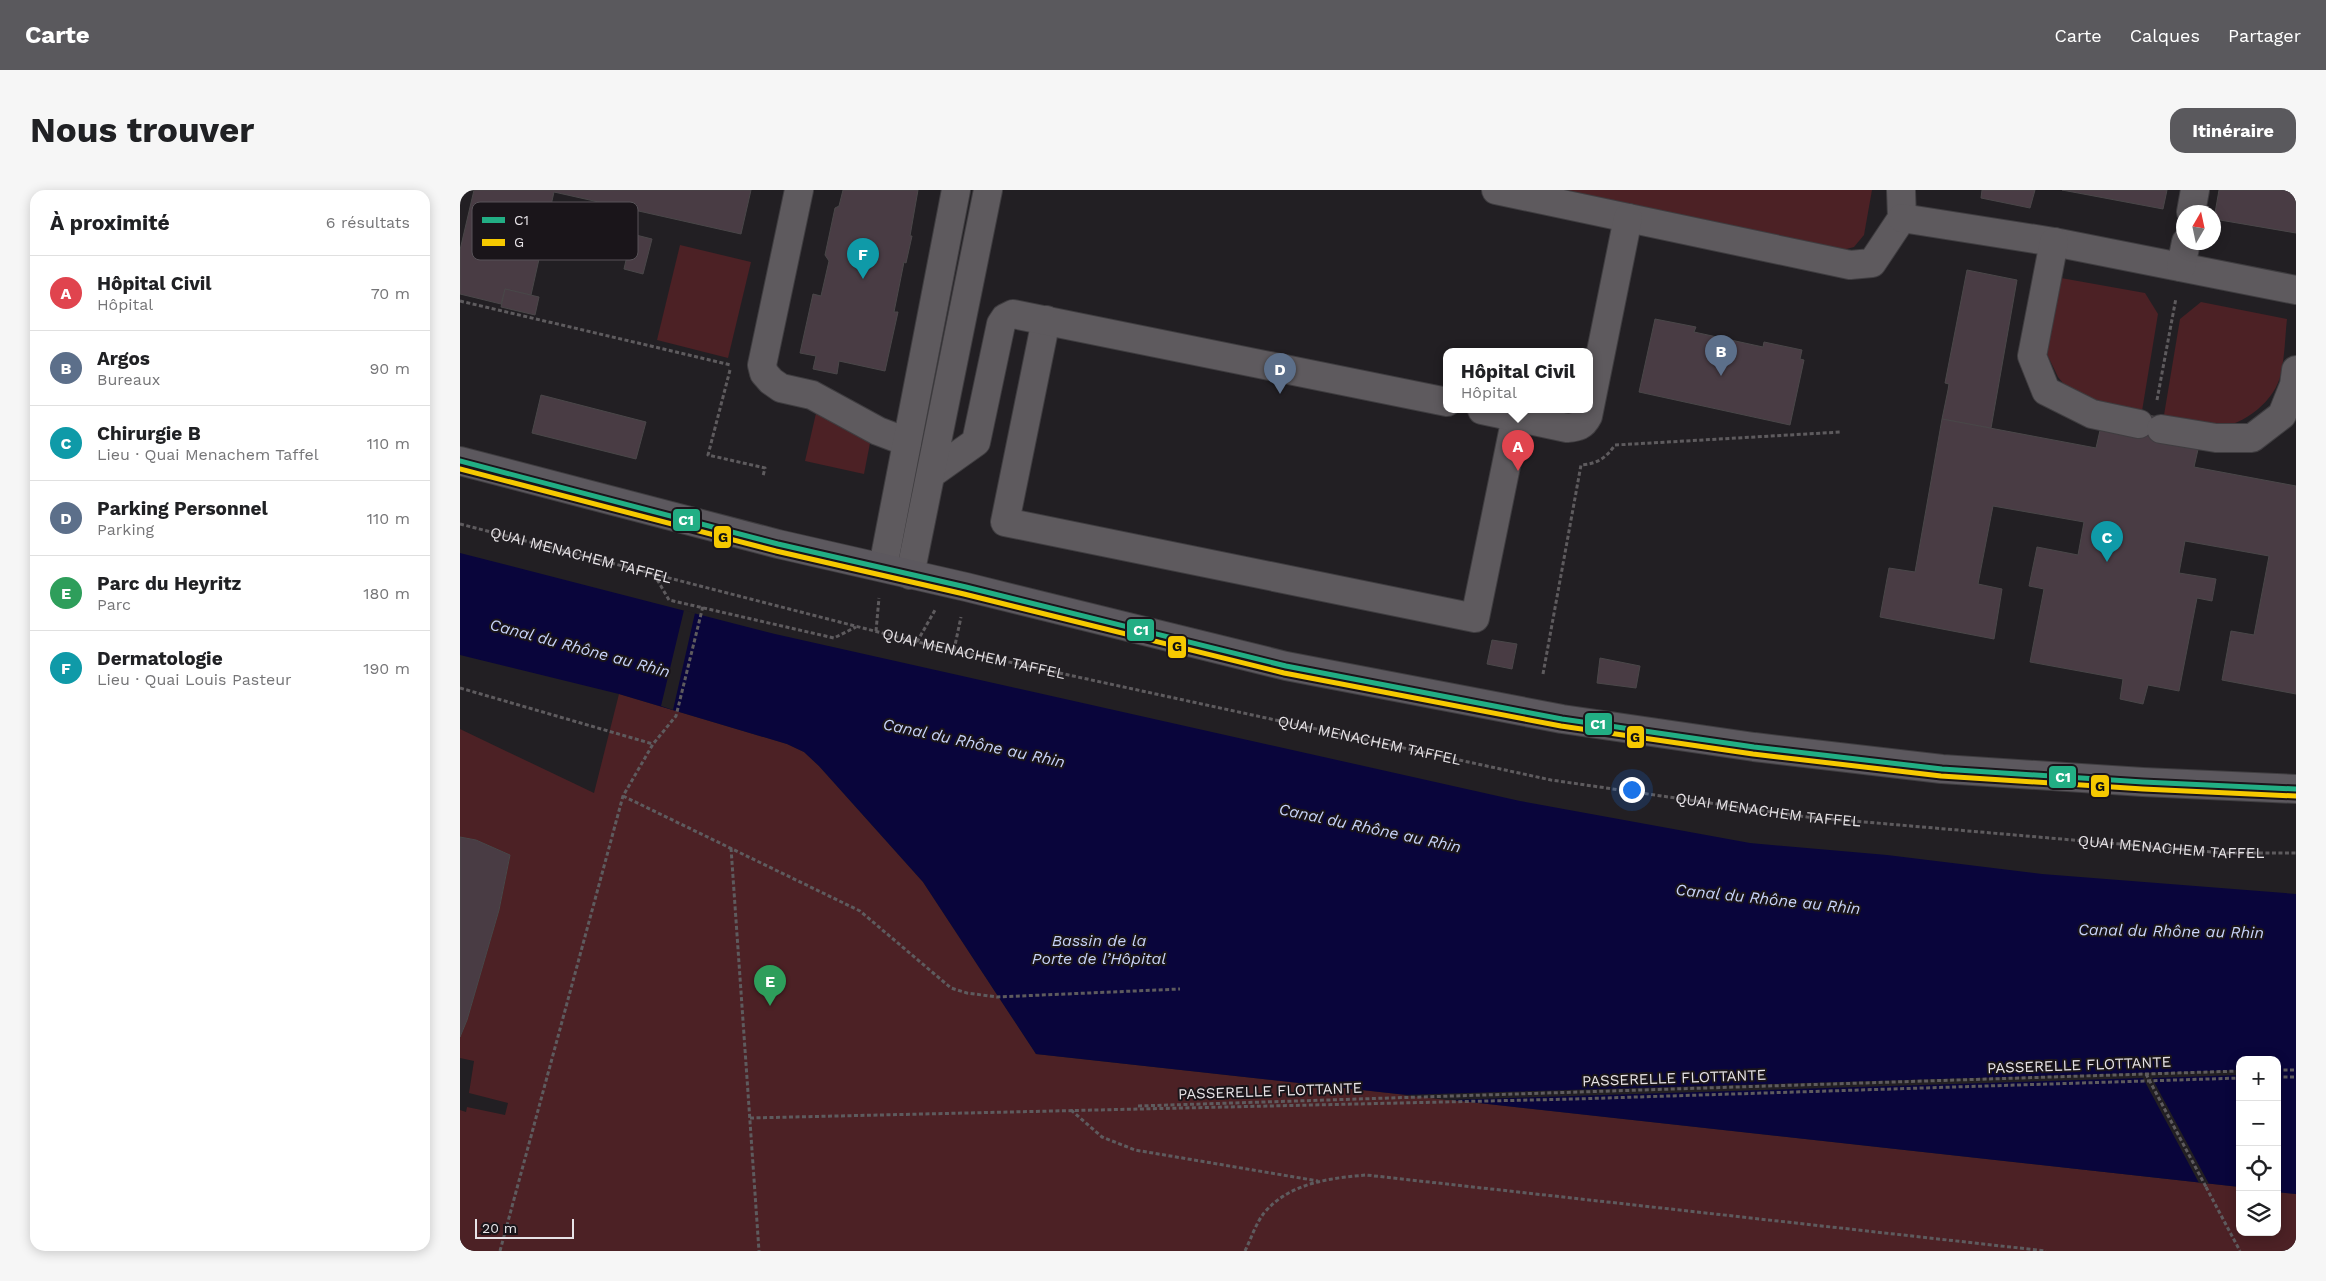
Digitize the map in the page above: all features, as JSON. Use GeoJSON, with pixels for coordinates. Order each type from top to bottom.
{"type":"FeatureCollection","features":[{"type":"Feature","properties":{"kind":"main road"},"geometry":{"type":"LineString","coordinates":[[460,460],[778,544],[883,567],[1286,666],[1562,719],[1754,747],[1942,769],[2296,789]]}},
{"type":"Feature","properties":{"kind":"street"},"geometry":{"type":"LineString","coordinates":[[799,190],[762,364],[764,373],[771,382],[781,388],[812,395],[878,432],[907,442]]}},
{"type":"Feature","properties":{"kind":"street"},"geometry":{"type":"LineString","coordinates":[[883,567],[956,190]]}},
{"type":"Feature","properties":{"kind":"street"},"geometry":{"type":"LineString","coordinates":[[910,575],[988,190]]}},
{"type":"Feature","properties":{"kind":"street"},"geometry":{"type":"LineString","coordinates":[[1496,190],[1850,265],[1872,263],[1902,218],[1901,190]]}},
{"type":"Feature","properties":{"kind":"street"},"geometry":{"type":"LineString","coordinates":[[2192,205],[2195,190]]}},
{"type":"Feature","properties":{"kind":"street"},"geometry":{"type":"LineString","coordinates":[[1593,391],[1628,218]]}},
{"type":"Feature","properties":{"kind":"street"},"geometry":{"type":"LineString","coordinates":[[1902,218],[2054,242],[2183,255],[2296,290]]}},
{"type":"Feature","properties":{"kind":"street"},"geometry":{"type":"LineString","coordinates":[[2054,242],[2032,356],[2046,391],[2092,414],[2152,420],[2216,438],[2252,438],[2282,415],[2294,385],[2296,370]]}},
{"type":"Feature","properties":{"kind":"street"},"geometry":{"type":"LineString","coordinates":[[931,474],[976,442],[1001,324],[1005,318],[1013,314],[1443,401]]}},
{"type":"Feature","properties":{"kind":"street"},"geometry":{"type":"LineString","coordinates":[[1046,320],[1005,522],[1474,618],[1516,417]]}},
{"type":"Feature","properties":{"kind":"street"},"geometry":{"type":"LineString","coordinates":[[1497,413],[1567,428],[1579,427],[1584,423],[1589,413]]}},
{"type":"Feature","properties":{"kind":"path"},"geometry":{"type":"LineString","coordinates":[[2152,420],[2183,255]]}},
{"type":"Feature","properties":{"kind":"path"},"geometry":{"type":"LineString","coordinates":[[460,301],[731,365]]}},
{"type":"Feature","properties":{"kind":"path"},"geometry":{"type":"LineString","coordinates":[[1543,674],[1581,465],[1592,464],[1602,460],[1615,445],[1841,432]]}},
{"type":"Feature","properties":{"kind":"path","name":"QUAI MENACHEM TAFFEL"},"geometry":{"type":"LineString","coordinates":[[460,524],[926,644],[1551,780],[1807,817],[2223,853],[2296,853]]}},
{"type":"Feature","properties":{"kind":"path"},"geometry":{"type":"LineString","coordinates":[[654,574],[669,600],[703,606],[834,638],[856,627]]}},
{"type":"Feature","properties":{"kind":"path"},"geometry":{"type":"LineString","coordinates":[[500,1251],[623,796],[653,744],[676,716],[703,606]]}},
{"type":"Feature","properties":{"kind":"path"},"geometry":{"type":"LineString","coordinates":[[460,688],[653,744]]}},
{"type":"Feature","properties":{"kind":"path"},"geometry":{"type":"LineString","coordinates":[[623,796],[860,911],[951,988],[967,993],[997,997],[1180,989]]}},
{"type":"Feature","properties":{"kind":"path"},"geometry":{"type":"LineString","coordinates":[[731,848],[759,1251]]}},
{"type":"Feature","properties":{"kind":"path"},"geometry":{"type":"LineString","coordinates":[[2281,1070],[2296,1070]]}},
{"type":"Feature","properties":{"kind":"path","name":"PASSERELLE FLOTTANTE"},"geometry":{"type":"LineString","coordinates":[[1071,1110],[1110,1107],[2236,1071]]}},
{"type":"Feature","properties":{"kind":"path"},"geometry":{"type":"LineString","coordinates":[[2146,1074],[2240,1251]]}},
{"type":"Feature","properties":{"kind":"path"},"geometry":{"type":"LineString","coordinates":[[2281,1077],[2296,1077]]}},
{"type":"Feature","properties":{"kind":"path"},"geometry":{"type":"LineString","coordinates":[[750,1118],[1584,1098],[2236,1078]]}},
{"type":"Feature","properties":{"kind":"path"},"geometry":{"type":"LineString","coordinates":[[1071,1110],[1102,1137],[1135,1150],[1318,1181]]}},
{"type":"Feature","properties":{"kind":"path"},"geometry":{"type":"LineString","coordinates":[[1245,1251],[1264,1213],[1293,1190],[1318,1181],[1366,1175],[2046,1251]]}},
{"type":"Feature","properties":{"kind":"shaded area"},"geometry":{"type":"Polygon","coordinates":[[[1554,190],[1872,190],[1864,235],[1854,247],[1839,251],[1554,190]]]}},
{"type":"Feature","properties":{"kind":"shaded area"},"geometry":{"type":"Polygon","coordinates":[[[680,245],[751,262],[728,358],[657,340],[680,245]]]}},
{"type":"Feature","properties":{"kind":"shaded area"},"geometry":{"type":"Polygon","coordinates":[[[2061,278],[2145,293],[2158,314],[2142,411],[2094,403],[2067,388],[2058,377],[2046,352],[2061,278]]]}},
{"type":"Feature","properties":{"kind":"shaded area"},"geometry":{"type":"Polygon","coordinates":[[[2201,302],[2287,319],[2281,373],[2273,393],[2266,402],[2248,417],[2227,426],[2204,426],[2164,415],[2180,319],[2201,302]]]}},
{"type":"Feature","properties":{"kind":"shaded area"},"geometry":{"type":"Polygon","coordinates":[[[817,409],[871,438],[864,474],[805,461],[817,409]]]}},
{"type":"Feature","properties":{"kind":"shaded area"},"geometry":{"type":"Polygon","coordinates":[[[619,694],[787,744],[804,752],[819,766],[923,882],[1036,1054],[2236,1187],[2236,1236],[2281,1236],[2281,1192],[2296,1194],[2296,1251],[460,1251],[460,1110],[466,1112],[467,1107],[505,1115],[508,1103],[469,1093],[474,1061],[460,1058],[460,1037],[467,1020],[499,910],[510,855],[476,840],[460,837],[460,729],[594,793],[619,694]]]}},
{"type":"Feature","properties":{"kind":"water"},"geometry":{"type":"Polygon","coordinates":[[[460,553],[775,634],[1520,801],[1750,843],[1887,855],[2042,874],[2296,894],[2296,1194],[2281,1192],[2281,1056],[2236,1056],[2236,1187],[1036,1054],[923,882],[819,766],[804,752],[787,744],[619,694],[460,655],[460,553]]]}},
{"type":"Feature","properties":{"kind":"pier"},"geometry":{"type":"Polygon","coordinates":[[[684,610],[695,613],[673,710],[661,706],[684,610]]]}},
{"type":"Feature","properties":{"kind":"pier"},"geometry":{"type":"Polygon","coordinates":[[[2236,1070],[2236,1075],[2152,1078],[2209,1184],[2199,1183],[2143,1078],[1449,1100],[1401,1095],[2236,1070]]]}},
{"type":"Feature","properties":{"kind":"building"},"geometry":{"type":"Polygon","coordinates":[[[474,190],[751,190],[741,234],[638,211],[638,202],[599,202],[554,192],[552,202],[472,202],[472,260],[539,260],[531,295],[505,289],[501,304],[460,294],[460,250],[474,190]]]}},
{"type":"Feature","properties":{"kind":"building"},"geometry":{"type":"Polygon","coordinates":[[[843,190],[918,190],[910,236],[912,236],[906,263],[904,262],[894,312],[898,312],[885,371],[839,361],[837,374],[813,369],[816,356],[800,353],[813,294],[821,296],[829,261],[825,255],[835,208],[839,206],[843,190]]]}},
{"type":"Feature","properties":{"kind":"building"},"geometry":{"type":"Polygon","coordinates":[[[1982,190],[2035,190],[2030,208],[1981,198],[1982,190]]]}},
{"type":"Feature","properties":{"kind":"building"},"geometry":{"type":"Polygon","coordinates":[[[2062,190],[2167,190],[2163,209],[2062,190]]]}},
{"type":"Feature","properties":{"kind":"building"},"geometry":{"type":"Polygon","coordinates":[[[2219,190],[2296,190],[2296,233],[2221,220],[2221,205],[2216,205],[2219,190]]]}},
{"type":"Feature","properties":{"kind":"building"},"geometry":{"type":"Polygon","coordinates":[[[638,236],[652,239],[643,274],[624,269],[626,260],[638,260],[638,236]]]}},
{"type":"Feature","properties":{"kind":"building"},"geometry":{"type":"Polygon","coordinates":[[[1967,270],[2017,280],[1991,428],[1942,419],[1949,384],[1945,383],[1967,270]]]}},
{"type":"Feature","properties":{"kind":"building"},"geometry":{"type":"Polygon","coordinates":[[[505,289],[539,297],[535,315],[501,307],[505,289]]]}},
{"type":"Feature","properties":{"kind":"building"},"geometry":{"type":"Polygon","coordinates":[[[1655,319],[1696,327],[1694,332],[1763,347],[1764,342],[1802,350],[1800,359],[1804,360],[1790,425],[1639,392],[1655,319]]]}},
{"type":"Feature","properties":{"kind":"building"},"geometry":{"type":"Polygon","coordinates":[[[541,395],[646,422],[636,459],[532,433],[541,395]]]}},
{"type":"Feature","properties":{"kind":"building"},"geometry":{"type":"Polygon","coordinates":[[[2142,414],[2164,418],[2199,445],[2194,467],[2296,486],[2296,694],[2222,680],[2231,631],[2254,635],[2269,556],[2185,541],[2179,573],[2216,579],[2212,601],[2197,598],[2179,691],[2148,685],[2143,704],[2120,699],[2123,679],[2030,662],[2044,589],[2029,586],[2037,547],[2078,555],[2084,522],[1993,506],[1978,584],[2002,589],[1994,639],[1880,617],[1889,568],[1915,572],[1942,419],[2096,448],[2101,426],[2142,414]]]}},
{"type":"Feature","properties":{"kind":"building"},"geometry":{"type":"Polygon","coordinates":[[[1492,640],[1517,644],[1512,669],[1487,664],[1492,640]]]}},
{"type":"Feature","properties":{"kind":"building"},"geometry":{"type":"Polygon","coordinates":[[[1600,658],[1640,666],[1636,688],[1597,683],[1600,658]]]}},
{"type":"Feature","properties":{"kind":"building"},"geometry":{"type":"Polygon","coordinates":[[[460,837],[476,840],[510,855],[499,910],[467,1020],[460,1037],[460,837]]]}},
{"type":"Feature","properties":{"kind":"transit line","name":"C1"},"geometry":{"type":"LineString","coordinates":[[460,461],[778,544],[966,587],[1286,666],[1562,719],[1754,747],[1942,769],[2143,782],[2296,789]]}},
{"type":"Feature","properties":{"kind":"transit line","name":"G"},"geometry":{"type":"LineString","coordinates":[[460,469],[776,551],[964,594],[1284,673],[1561,726],[1753,754],[1941,776],[2143,789],[2296,796]]}},
{"type":"Feature","properties":{"kind":"place","name":"Dermatologie"},"geometry":{"type":"Point","coordinates":[863,279]}},
{"type":"Feature","properties":{"kind":"place","name":"Argos"},"geometry":{"type":"Point","coordinates":[1721,376]}},
{"type":"Feature","properties":{"kind":"place","name":"Parking Personnel"},"geometry":{"type":"Point","coordinates":[1280,394]}},
{"type":"Feature","properties":{"kind":"place","name":"Hôpital Civil"},"geometry":{"type":"Point","coordinates":[1518,471]}},
{"type":"Feature","properties":{"kind":"place","name":"Chirurgie B"},"geometry":{"type":"Point","coordinates":[2107,562]}},
{"type":"Feature","properties":{"kind":"place","name":"Parc du Heyritz"},"geometry":{"type":"Point","coordinates":[770,1006]}},
{"type":"Feature","properties":{"kind":"water label","name":"Canal du Rhône au Rhin"},"geometry":{"type":"Point","coordinates":[580,648]}},
{"type":"Feature","properties":{"kind":"water label","name":"Canal du Rhône au Rhin"},"geometry":{"type":"Point","coordinates":[974,743]}},
{"type":"Feature","properties":{"kind":"water label","name":"Canal du Rhône au Rhin"},"geometry":{"type":"Point","coordinates":[1370,828]}},
{"type":"Feature","properties":{"kind":"water label","name":"Canal du Rhône au Rhin"},"geometry":{"type":"Point","coordinates":[1768,899]}},
{"type":"Feature","properties":{"kind":"water label","name":"Canal du Rhône au Rhin"},"geometry":{"type":"Point","coordinates":[2171,931]}},
{"type":"Feature","properties":{"kind":"water label","name":"Bassin de la Porte de l’Hôpital"},"geometry":{"type":"Point","coordinates":[1099,949]}}]}
